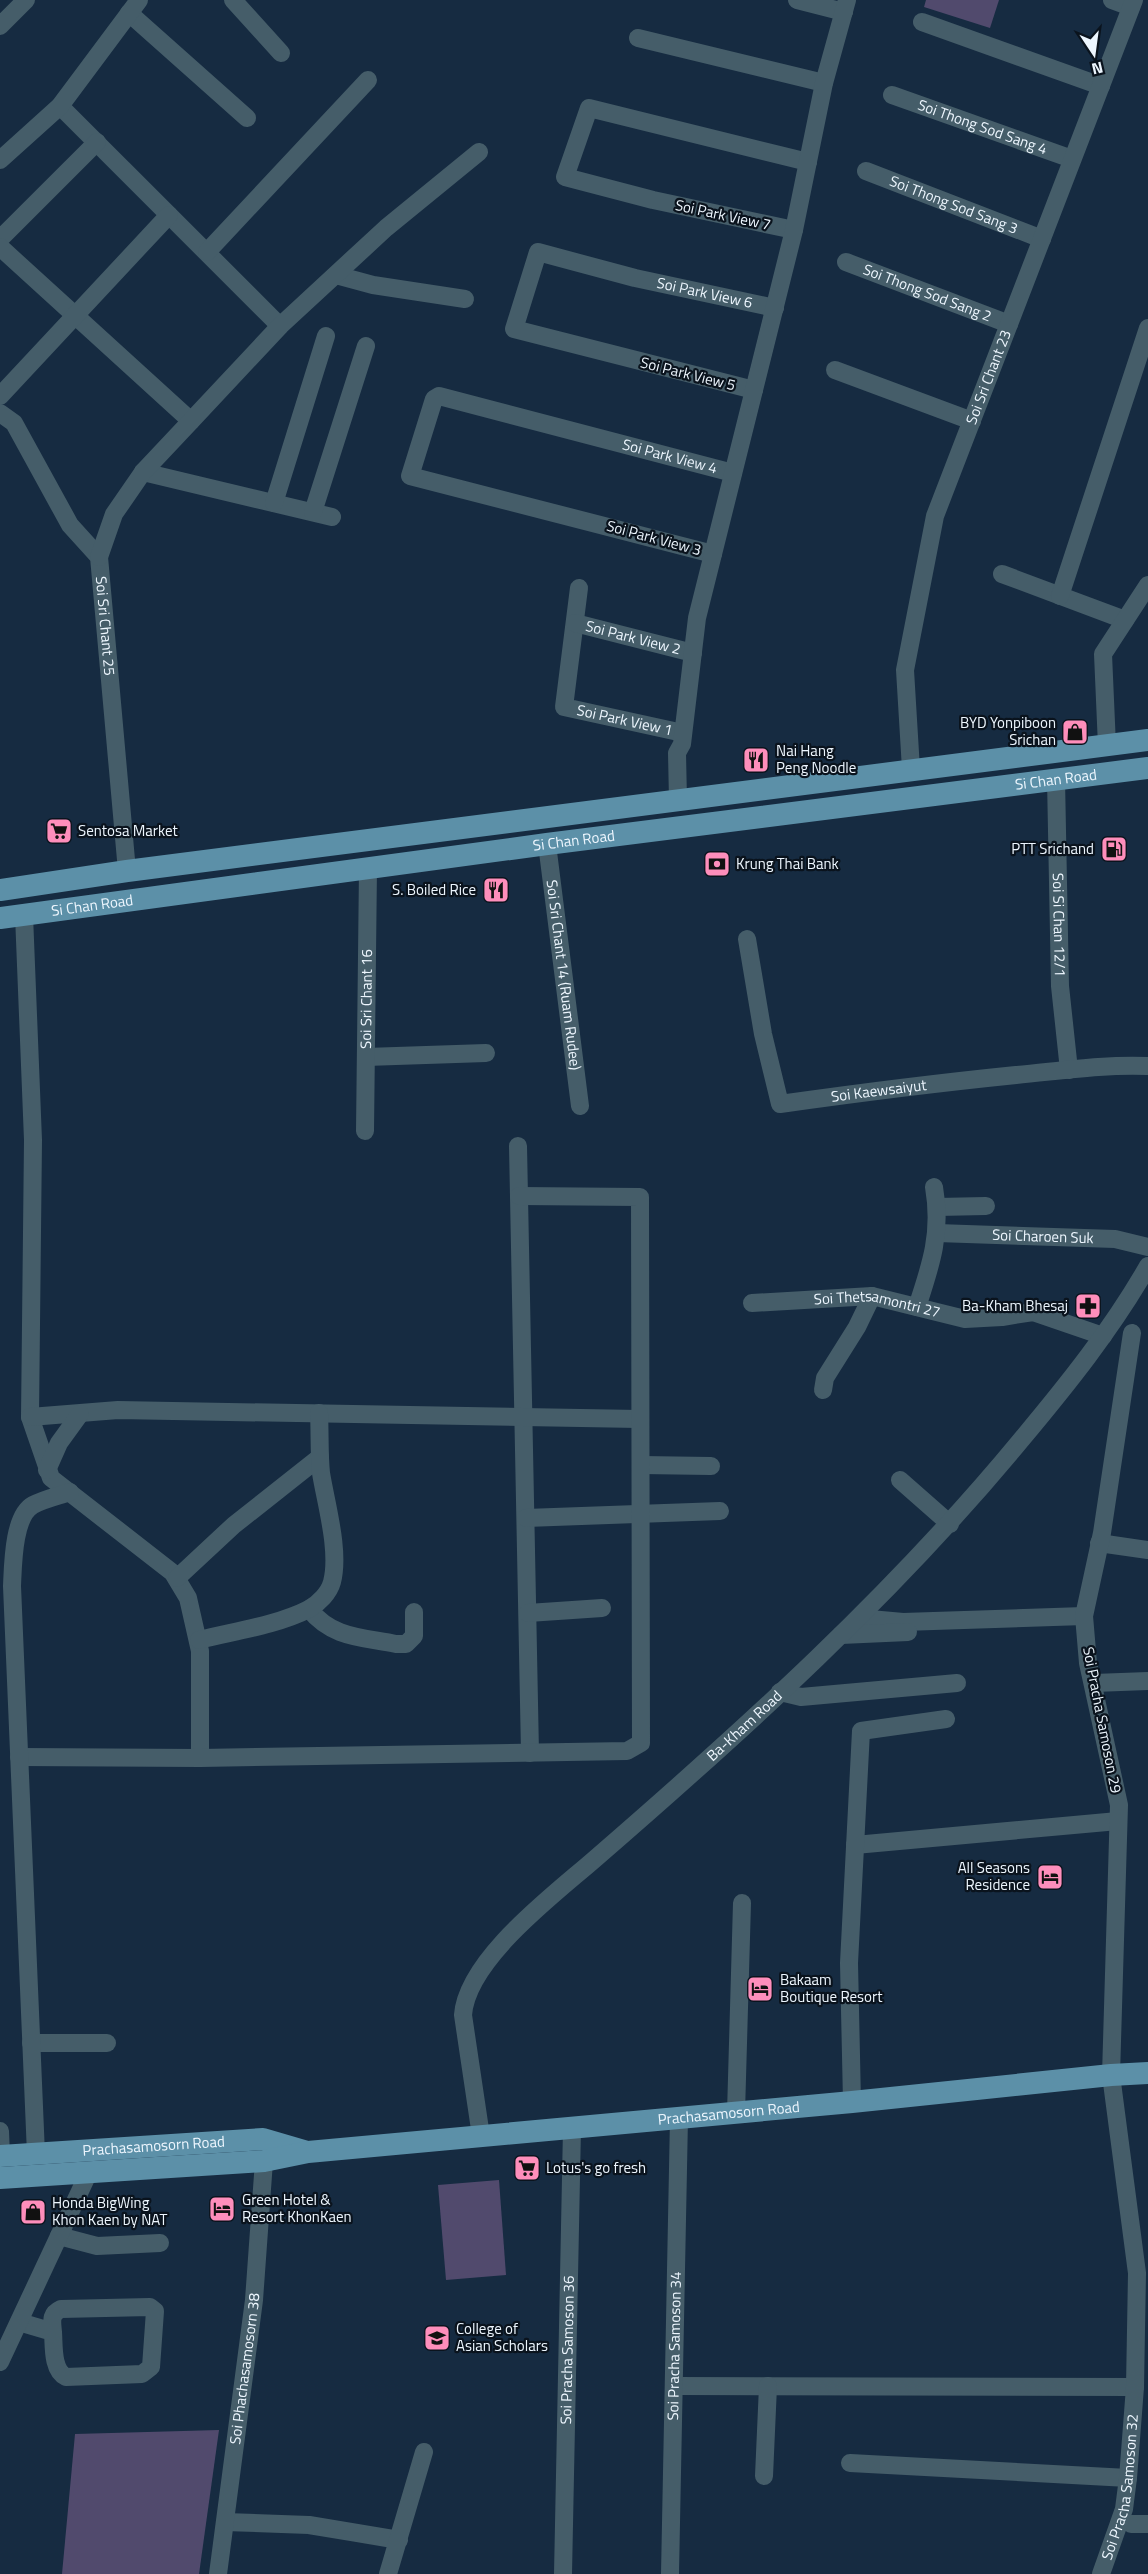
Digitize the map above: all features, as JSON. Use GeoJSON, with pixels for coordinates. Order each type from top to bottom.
{"type":"FeatureCollection","features":[{"type":"Feature","properties":{"kind":"main road","name":"Si Chan Road"},"geometry":{"type":"LineString","coordinates":[[0,890],[127,871],[1148,740]]}},
{"type":"Feature","properties":{"kind":"main road","name":"Si Chan Road"},"geometry":{"type":"LineString","coordinates":[[0,918],[547,844],[1148,768]]}},
{"type":"Feature","properties":{"kind":"main road"},"geometry":{"type":"LineString","coordinates":[[23,888],[24,915]]}},
{"type":"Feature","properties":{"kind":"main road","name":"Prachasamosorn Road"},"geometry":{"type":"LineString","coordinates":[[0,2163],[88,2174],[264,2162],[308,2152],[1148,2073]]}},
{"type":"Feature","properties":{"kind":"main road","name":"Prachasamosorn Road"},"geometry":{"type":"LineString","coordinates":[[0,2163],[36,2154],[263,2139],[308,2152]]}},
{"type":"Feature","properties":{"kind":"street"},"geometry":{"type":"LineString","coordinates":[[0,26],[26,0]]}},
{"type":"Feature","properties":{"kind":"street"},"geometry":{"type":"LineString","coordinates":[[233,0],[280,53]]}},
{"type":"Feature","properties":{"kind":"street"},"geometry":{"type":"LineString","coordinates":[[683,799],[677,753],[683,738],[697,618],[794,230],[824,83],[846,6],[797,0]]}},
{"type":"Feature","properties":{"kind":"street"},"geometry":{"type":"LineString","coordinates":[[1112,0],[1133,3]]}},
{"type":"Feature","properties":{"kind":"street","name":"Soi Sri Chant 23"},"geometry":{"type":"LineString","coordinates":[[911,770],[906,670],[935,516],[1133,3]]}},
{"type":"Feature","properties":{"kind":"street"},"geometry":{"type":"LineString","coordinates":[[0,160],[60,106],[135,4],[247,118]]}},
{"type":"Feature","properties":{"kind":"street"},"geometry":{"type":"LineString","coordinates":[[922,21],[1101,86]]}},
{"type":"Feature","properties":{"kind":"street"},"geometry":{"type":"LineString","coordinates":[[638,38],[824,83]]}},
{"type":"Feature","properties":{"kind":"street"},"geometry":{"type":"LineString","coordinates":[[207,252],[368,80]]}},
{"type":"Feature","properties":{"kind":"street","name":"Soi Thong Sod Sang 4"},"geometry":{"type":"LineString","coordinates":[[892,95],[1072,159]]}},
{"type":"Feature","properties":{"kind":"street"},"geometry":{"type":"LineString","coordinates":[[60,106],[280,326]]}},
{"type":"Feature","properties":{"kind":"street","name":"Soi Park View 7"},"geometry":{"type":"LineString","coordinates":[[794,230],[653,200],[565,177],[589,108],[808,162]]}},
{"type":"Feature","properties":{"kind":"street"},"geometry":{"type":"LineString","coordinates":[[0,239],[97,142]]}},
{"type":"Feature","properties":{"kind":"street"},"geometry":{"type":"LineString","coordinates":[[99,557],[114,513],[143,472],[280,326],[386,228],[478,152]]}},
{"type":"Feature","properties":{"kind":"street","name":"Soi Thong Sod Sang 3"},"geometry":{"type":"LineString","coordinates":[[866,171],[1042,239]]}},
{"type":"Feature","properties":{"kind":"street"},"geometry":{"type":"LineString","coordinates":[[0,396],[169,215]]}},
{"type":"Feature","properties":{"kind":"street"},"geometry":{"type":"LineString","coordinates":[[0,247],[191,421]]}},
{"type":"Feature","properties":{"kind":"street","name":"Soi Park View 6"},"geometry":{"type":"LineString","coordinates":[[621,357],[514,329],[538,252],[635,278],[775,308]]}},
{"type":"Feature","properties":{"kind":"street","name":"Soi Thong Sod Sang 2"},"geometry":{"type":"LineString","coordinates":[[846,262],[1009,324]]}},
{"type":"Feature","properties":{"kind":"street"},"geometry":{"type":"LineString","coordinates":[[336,275],[373,285],[465,299]]}},
{"type":"Feature","properties":{"kind":"street"},"geometry":{"type":"LineString","coordinates":[[1060,596],[1148,328]]}},
{"type":"Feature","properties":{"kind":"street"},"geometry":{"type":"LineString","coordinates":[[274,503],[326,336]]}},
{"type":"Feature","properties":{"kind":"street"},"geometry":{"type":"LineString","coordinates":[[313,512],[366,346]]}},
{"type":"Feature","properties":{"kind":"street","name":"Soi Park View 5"},"geometry":{"type":"LineString","coordinates":[[621,357],[754,390]]}},
{"type":"Feature","properties":{"kind":"street"},"geometry":{"type":"LineString","coordinates":[[835,370],[972,421]]}},
{"type":"Feature","properties":{"kind":"street","name":"Soi Park View 4"},"geometry":{"type":"LineString","coordinates":[[594,522],[410,476],[434,399],[439,396],[607,438],[733,473]]}},
{"type":"Feature","properties":{"kind":"street","name":"Soi Sri Chant 25"},"geometry":{"type":"LineString","coordinates":[[0,413],[14,423],[70,525],[99,557],[127,871]]}},
{"type":"Feature","properties":{"kind":"street"},"geometry":{"type":"LineString","coordinates":[[143,472],[332,517]]}},
{"type":"Feature","properties":{"kind":"street","name":"Soi Park View 3"},"geometry":{"type":"LineString","coordinates":[[594,522],[713,554]]}},
{"type":"Feature","properties":{"kind":"street"},"geometry":{"type":"LineString","coordinates":[[1002,574],[1125,620]]}},
{"type":"Feature","properties":{"kind":"street"},"geometry":{"type":"LineString","coordinates":[[1107,746],[1103,654],[1148,585]]}},
{"type":"Feature","properties":{"kind":"street"},"geometry":{"type":"LineString","coordinates":[[574,623],[579,588]]}},
{"type":"Feature","properties":{"kind":"street","name":"Soi Park View 2"},"geometry":{"type":"LineString","coordinates":[[574,623],[693,653]]}},
{"type":"Feature","properties":{"kind":"street","name":"Soi Park View 1"},"geometry":{"type":"LineString","coordinates":[[574,623],[564,707],[683,738]]}},
{"type":"Feature","properties":{"kind":"street","name":"Soi Si Chan 12/1"},"geometry":{"type":"LineString","coordinates":[[1056,779],[1060,986],[1069,1070]]}},
{"type":"Feature","properties":{"kind":"street","name":"Soi Sri Chant 14 (Ruam Rudee)"},"geometry":{"type":"LineString","coordinates":[[547,844],[580,1106]]}},
{"type":"Feature","properties":{"kind":"street","name":"Soi Sri Chant 16"},"geometry":{"type":"LineString","coordinates":[[365,1131],[368,868]]}},
{"type":"Feature","properties":{"kind":"street"},"geometry":{"type":"LineString","coordinates":[[24,915],[33,1140],[30,1417],[51,1478],[177,1578],[188,1598],[199,1640],[200,1758]]}},
{"type":"Feature","properties":{"kind":"street","name":"Soi Kaewsaiyut"},"geometry":{"type":"LineString","coordinates":[[747,939],[763,1034],[780,1104],[895,1087],[1121,1065],[1148,1066]]}},
{"type":"Feature","properties":{"kind":"street"},"geometry":{"type":"LineString","coordinates":[[366,1058],[486,1053]]}},
{"type":"Feature","properties":{"kind":"street"},"geometry":{"type":"LineString","coordinates":[[518,1146],[530,1753]]}},
{"type":"Feature","properties":{"kind":"street"},"geometry":{"type":"LineString","coordinates":[[917,1307],[934,1258],[938,1207],[934,1187]]}},
{"type":"Feature","properties":{"kind":"street"},"geometry":{"type":"LineString","coordinates":[[19,1758],[200,1758],[627,1751],[641,1743],[640,1197],[519,1196]]}},
{"type":"Feature","properties":{"kind":"street"},"geometry":{"type":"LineString","coordinates":[[938,1207],[986,1206]]}},
{"type":"Feature","properties":{"kind":"street","name":"Soi Charoen Suk"},"geometry":{"type":"LineString","coordinates":[[937,1233],[1115,1239],[1148,1246]]}},
{"type":"Feature","properties":{"kind":"street","name":"Ba-Kham Road"},"geometry":{"type":"LineString","coordinates":[[481,2136],[463,2015],[466,1995],[481,1967],[545,1902],[671,1793],[841,1635],[950,1524],[1064,1389],[1106,1332],[1148,1266]]}},
{"type":"Feature","properties":{"kind":"street"},"geometry":{"type":"LineString","coordinates":[[824,1390],[825,1378],[857,1327],[872,1296]]}},
{"type":"Feature","properties":{"kind":"street","name":"Soi Thetsamontri 27"},"geometry":{"type":"LineString","coordinates":[[752,1303],[872,1296],[965,1319],[1033,1312],[1106,1332],[1140,1334]]}},
{"type":"Feature","properties":{"kind":"street","name":"Soi Pracha Samoson 29"},"geometry":{"type":"LineString","coordinates":[[1111,2075],[1119,1805],[1088,1663],[1084,1616],[1140,1334]]}},
{"type":"Feature","properties":{"kind":"street"},"geometry":{"type":"LineString","coordinates":[[30,1417],[118,1410],[639,1419]]}},
{"type":"Feature","properties":{"kind":"street"},"geometry":{"type":"LineString","coordinates":[[199,1640],[266,1623],[309,1609],[327,1592],[332,1581],[333,1567],[320,1457],[319,1413]]}},
{"type":"Feature","properties":{"kind":"street"},"geometry":{"type":"LineString","coordinates":[[47,1470],[59,1443],[80,1414]]}},
{"type":"Feature","properties":{"kind":"street"},"geometry":{"type":"LineString","coordinates":[[177,1578],[234,1525],[320,1457]]}},
{"type":"Feature","properties":{"kind":"street"},"geometry":{"type":"LineString","coordinates":[[641,1465],[711,1466]]}},
{"type":"Feature","properties":{"kind":"street"},"geometry":{"type":"LineString","coordinates":[[900,1480],[950,1524]]}},
{"type":"Feature","properties":{"kind":"street"},"geometry":{"type":"LineString","coordinates":[[36,2154],[12,1587],[13,1554],[23,1515],[32,1506],[69,1492]]}},
{"type":"Feature","properties":{"kind":"street"},"geometry":{"type":"LineString","coordinates":[[526,1518],[720,1510]]}},
{"type":"Feature","properties":{"kind":"street"},"geometry":{"type":"LineString","coordinates":[[1099,1543],[1148,1550]]}},
{"type":"Feature","properties":{"kind":"street"},"geometry":{"type":"LineString","coordinates":[[528,1612],[602,1608]]}},
{"type":"Feature","properties":{"kind":"street"},"geometry":{"type":"LineString","coordinates":[[309,1609],[319,1622],[334,1631],[396,1644],[406,1644],[414,1636],[414,1612]]}},
{"type":"Feature","properties":{"kind":"street"},"geometry":{"type":"LineString","coordinates":[[863,1614],[870,1619],[903,1622],[1084,1616]]}},
{"type":"Feature","properties":{"kind":"street"},"geometry":{"type":"LineString","coordinates":[[841,1635],[937,1630]]}},
{"type":"Feature","properties":{"kind":"street"},"geometry":{"type":"LineString","coordinates":[[1094,1683],[1148,1681]]}},
{"type":"Feature","properties":{"kind":"street"},"geometry":{"type":"LineString","coordinates":[[780,1692],[801,1697],[957,1683]]}},
{"type":"Feature","properties":{"kind":"street"},"geometry":{"type":"LineString","coordinates":[[852,2102],[849,1963],[861,1731],[946,1719]]}},
{"type":"Feature","properties":{"kind":"street"},"geometry":{"type":"LineString","coordinates":[[855,1845],[1118,1821]]}},
{"type":"Feature","properties":{"kind":"street"},"geometry":{"type":"LineString","coordinates":[[736,2113],[742,1903]]}},
{"type":"Feature","properties":{"kind":"street"},"geometry":{"type":"LineString","coordinates":[[31,2043],[107,2043]]}},
{"type":"Feature","properties":{"kind":"street","name":"Soi Pracha Samoson 32"},"geometry":{"type":"LineString","coordinates":[[1101,2574],[1124,2509],[1135,2387],[1137,2274],[1111,2075]]}},
{"type":"Feature","properties":{"kind":"street","name":"Soi Pracha Samoson 34"},"geometry":{"type":"LineString","coordinates":[[670,2574],[679,2118]]}},
{"type":"Feature","properties":{"kind":"street","name":"Soi Pracha Samoson 36"},"geometry":{"type":"LineString","coordinates":[[563,2574],[572,2128]]}},
{"type":"Feature","properties":{"kind":"street"},"geometry":{"type":"LineString","coordinates":[[0,2131],[0,2163]]}},
{"type":"Feature","properties":{"kind":"street","name":"Soi Phachasamosorn 38"},"geometry":{"type":"LineString","coordinates":[[218,2574],[254,2300],[264,2162]]}},
{"type":"Feature","properties":{"kind":"street"},"geometry":{"type":"LineString","coordinates":[[0,2362],[88,2174]]}},
{"type":"Feature","properties":{"kind":"street"},"geometry":{"type":"LineString","coordinates":[[59,2236],[97,2246],[160,2243]]}},
{"type":"Feature","properties":{"kind":"street"},"geometry":{"type":"LineString","coordinates":[[150,2307],[155,2311],[151,2367],[142,2374],[66,2377],[60,2374],[57,2367],[53,2332],[52,2316],[61,2309],[150,2307]]}},
{"type":"Feature","properties":{"kind":"street"},"geometry":{"type":"LineString","coordinates":[[19,2322],[53,2332]]}},
{"type":"Feature","properties":{"kind":"street"},"geometry":{"type":"LineString","coordinates":[[674,2386],[1135,2387]]}},
{"type":"Feature","properties":{"kind":"street"},"geometry":{"type":"LineString","coordinates":[[764,2476],[768,2386]]}},
{"type":"Feature","properties":{"kind":"street"},"geometry":{"type":"LineString","coordinates":[[388,2574],[423,2452]]}},
{"type":"Feature","properties":{"kind":"street"},"geometry":{"type":"LineString","coordinates":[[850,2463],[1128,2478]]}},
{"type":"Feature","properties":{"kind":"street"},"geometry":{"type":"LineString","coordinates":[[225,2522],[309,2525],[399,2540]]}},
{"type":"Feature","properties":{"kind":"shaded area"},"geometry":{"type":"Polygon","coordinates":[[[926,0],[999,0],[990,28],[924,7],[926,0]]]}},
{"type":"Feature","properties":{"kind":"shaded area"},"geometry":{"type":"Polygon","coordinates":[[[499,2180],[506,2275],[446,2280],[438,2185],[499,2180]]]}},
{"type":"Feature","properties":{"kind":"shaded area"},"geometry":{"type":"Polygon","coordinates":[[[219,2430],[199,2574],[62,2574],[75,2434],[219,2430]]]}},
{"type":"Feature","properties":{"kind":"place","name":"BYD Yonpiboon Srichan"},"geometry":{"type":"Point","coordinates":[1075,732]}},
{"type":"Feature","properties":{"kind":"place","name":"Nai Hang Peng Noodle"},"geometry":{"type":"Point","coordinates":[756,760]}},
{"type":"Feature","properties":{"kind":"place","name":"Sentosa Market"},"geometry":{"type":"Point","coordinates":[59,831]}},
{"type":"Feature","properties":{"kind":"place","name":"PTT Srichand"},"geometry":{"type":"Point","coordinates":[1114,849]}},
{"type":"Feature","properties":{"kind":"place","name":"Krung Thai Bank"},"geometry":{"type":"Point","coordinates":[717,864]}},
{"type":"Feature","properties":{"kind":"place","name":"S. Boiled Rice"},"geometry":{"type":"Point","coordinates":[496,890]}},
{"type":"Feature","properties":{"kind":"place","name":"Ba-Kham Bhesaj"},"geometry":{"type":"Point","coordinates":[1088,1306]}},
{"type":"Feature","properties":{"kind":"place","name":"All Seasons Residence"},"geometry":{"type":"Point","coordinates":[1050,1877]}},
{"type":"Feature","properties":{"kind":"place","name":"Bakaam Boutique Resort"},"geometry":{"type":"Point","coordinates":[760,1989]}},
{"type":"Feature","properties":{"kind":"place","name":"Lotus's go fresh"},"geometry":{"type":"Point","coordinates":[527,2168]}},
{"type":"Feature","properties":{"kind":"place","name":"Green Hotel & Resort KhonKaen"},"geometry":{"type":"Point","coordinates":[222,2209]}},
{"type":"Feature","properties":{"kind":"place","name":"Honda BigWing Khon Kaen by NAT"},"geometry":{"type":"Point","coordinates":[33,2212]}},
{"type":"Feature","properties":{"kind":"place","name":"College of Asian Scholars"},"geometry":{"type":"Point","coordinates":[437,2338]}}]}
